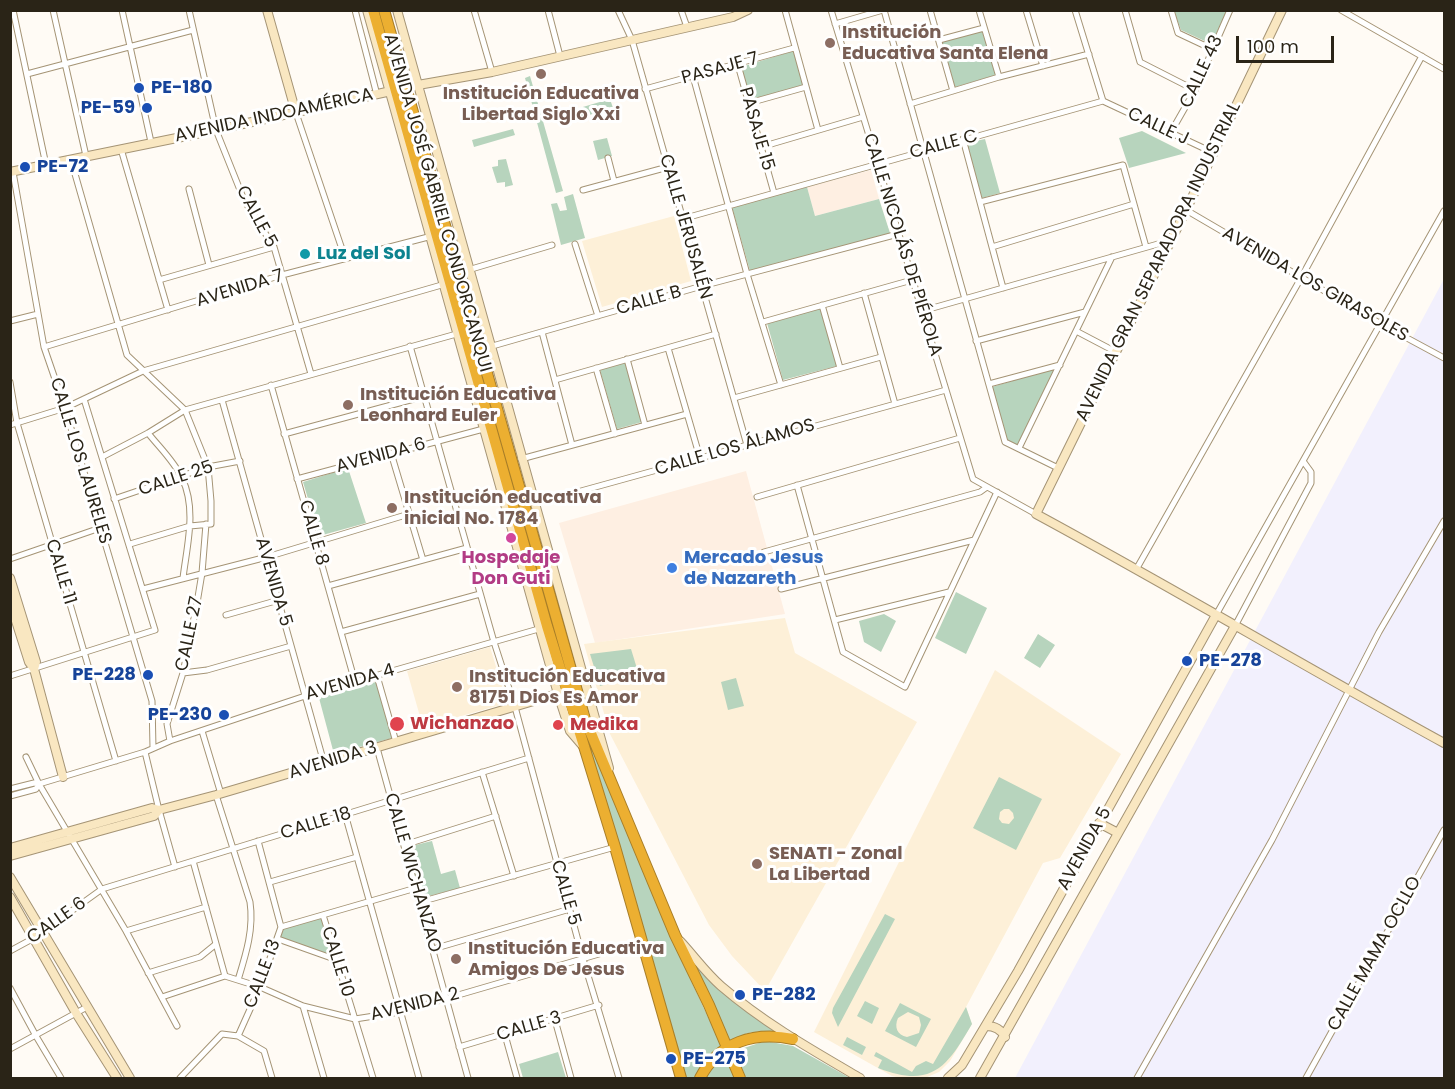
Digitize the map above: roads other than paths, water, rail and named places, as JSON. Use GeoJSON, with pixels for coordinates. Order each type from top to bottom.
{"type":"FeatureCollection","features":[{"type":"Feature","properties":{"kind":"highway","name":"AVENIDA JOSÉ GABRIEL CONDORCANQUI"},"geometry":{"type":"LineString","coordinates":[[373,10],[458,273],[491,426],[582,746],[615,847],[640,942],[681,1078]]}},
{"type":"Feature","properties":{"kind":"highway","name":"AVENIDA JOSÉ GABRIEL CONDORCANQUI"},"geometry":{"type":"LineString","coordinates":[[384,10],[398,90],[433,236],[461,332],[475,351]]}},
{"type":"Feature","properties":{"kind":"highway","name":"AVENIDA JOSÉ GABRIEL CONDORCANQUI"},"geometry":{"type":"LineString","coordinates":[[491,426],[512,462],[524,507],[548,626]]}},
{"type":"Feature","properties":{"kind":"highway","name":"AVENIDA JOSÉ GABRIEL CONDORCANQUI"},"geometry":{"type":"LineString","coordinates":[[567,691],[585,719],[675,935],[741,1078]]}},
{"type":"Feature","properties":{"kind":"highway"},"geometry":{"type":"LineString","coordinates":[[700,1078],[712,1060],[742,1040],[776,1035],[793,1039]]}},
{"type":"Feature","properties":{"kind":"street"},"geometry":{"type":"LineString","coordinates":[[13,10],[46,165]]}},
{"type":"Feature","properties":{"kind":"street"},"geometry":{"type":"LineString","coordinates":[[52,10],[86,156]]}},
{"type":"Feature","properties":{"kind":"street"},"geometry":{"type":"LineString","coordinates":[[122,10],[151,142]]}},
{"type":"Feature","properties":{"kind":"street","name":"CALLE 5"},"geometry":{"type":"LineString","coordinates":[[189,10],[216,130],[244,200],[274,248],[311,374]]}},
{"type":"Feature","properties":{"kind":"street"},"geometry":{"type":"LineString","coordinates":[[267,10],[296,113],[345,258]]}},
{"type":"Feature","properties":{"kind":"street"},"geometry":{"type":"LineString","coordinates":[[355,10],[376,95]]}},
{"type":"Feature","properties":{"kind":"street","name":"AVENIDA JOSÉ GABRIEL CONDORCANQUI"},"geometry":{"type":"LineString","coordinates":[[367,10],[398,90]]}},
{"type":"Feature","properties":{"kind":"street","name":"AVENIDA JOSÉ GABRIEL CONDORCANQUI"},"geometry":{"type":"LineString","coordinates":[[397,10],[524,459],[616,797]]}},
{"type":"Feature","properties":{"kind":"street"},"geometry":{"type":"LineString","coordinates":[[474,10],[492,72]]}},
{"type":"Feature","properties":{"kind":"street"},"geometry":{"type":"LineString","coordinates":[[548,10],[560,57]]}},
{"type":"Feature","properties":{"kind":"street","name":"CALLE JERUSALÉN"},"geometry":{"type":"LineString","coordinates":[[618,10],[632,40],[747,445]]}},
{"type":"Feature","properties":{"kind":"street"},"geometry":{"type":"LineString","coordinates":[[681,10],[687,27]]}},
{"type":"Feature","properties":{"kind":"street","name":"AVENIDA INDOAMÉRICA"},"geometry":{"type":"LineString","coordinates":[[12,172],[296,113],[418,85],[492,72],[687,27],[748,10]]}},
{"type":"Feature","properties":{"kind":"street"},"geometry":{"type":"LineString","coordinates":[[785,10],[818,130]]}},
{"type":"Feature","properties":{"kind":"street","name":"CALLE NICOLÁS DE PIÉROLA"},"geometry":{"type":"LineString","coordinates":[[831,10],[973,479],[987,487]]}},
{"type":"Feature","properties":{"kind":"street"},"geometry":{"type":"LineString","coordinates":[[835,24],[884,10],[1005,442],[1059,468]]}},
{"type":"Feature","properties":{"kind":"street"},"geometry":{"type":"LineString","coordinates":[[930,10],[953,91]]}},
{"type":"Feature","properties":{"kind":"street"},"geometry":{"type":"LineString","coordinates":[[979,10],[999,77]]}},
{"type":"Feature","properties":{"kind":"street"},"geometry":{"type":"LineString","coordinates":[[1026,10],[1043,66]]}},
{"type":"Feature","properties":{"kind":"street"},"geometry":{"type":"LineString","coordinates":[[1075,10],[1103,101]]}},
{"type":"Feature","properties":{"kind":"street"},"geometry":{"type":"LineString","coordinates":[[1125,10],[1140,62],[1195,90]]}},
{"type":"Feature","properties":{"kind":"street"},"geometry":{"type":"LineString","coordinates":[[1171,10],[1178,33],[1212,49]]}},
{"type":"Feature","properties":{"kind":"street","name":"CALLE 43"},"geometry":{"type":"LineString","coordinates":[[1172,132],[1195,90],[1230,10]]}},
{"type":"Feature","properties":{"kind":"street","name":"AVENIDA GRAN SEPARADORA INDUSTRIAL"},"geometry":{"type":"LineString","coordinates":[[1036,513],[1172,240],[1282,10]]}},
{"type":"Feature","properties":{"kind":"street"},"geometry":{"type":"LineString","coordinates":[[1341,10],[1444,69]]}},
{"type":"Feature","properties":{"kind":"street"},"geometry":{"type":"LineString","coordinates":[[939,40],[984,28]]}},
{"type":"Feature","properties":{"kind":"street"},"geometry":{"type":"LineString","coordinates":[[27,74],[193,30]]}},
{"type":"Feature","properties":{"kind":"street","name":"PASAJE 7"},"geometry":{"type":"LineString","coordinates":[[645,89],[794,48]]}},
{"type":"Feature","properties":{"kind":"street"},"geometry":{"type":"LineString","coordinates":[[910,104],[999,77],[1089,54]]}},
{"type":"Feature","properties":{"kind":"street"},"geometry":{"type":"LineString","coordinates":[[1137,568],[1301,278],[1422,56]]}},
{"type":"Feature","properties":{"kind":"street","name":"PASAJE 15"},"geometry":{"type":"LineString","coordinates":[[738,64],[774,193]]}},
{"type":"Feature","properties":{"kind":"street"},"geometry":{"type":"LineString","coordinates":[[693,76],[747,274],[781,385]]}},
{"type":"Feature","properties":{"kind":"street"},"geometry":{"type":"LineString","coordinates":[[748,103],[806,87]]}},
{"type":"Feature","properties":{"kind":"street","name":"CALLE J"},"geometry":{"type":"LineString","coordinates":[[1103,101],[1214,153]]}},
{"type":"Feature","properties":{"kind":"street","name":"CALLE C"},"geometry":{"type":"LineString","coordinates":[[682,219],[1103,101]]}},
{"type":"Feature","properties":{"kind":"street"},"geometry":{"type":"LineString","coordinates":[[761,147],[863,117]]}},
{"type":"Feature","properties":{"kind":"street"},"geometry":{"type":"LineString","coordinates":[[963,140],[1003,288]]}},
{"type":"Feature","properties":{"kind":"street"},"geometry":{"type":"LineString","coordinates":[[121,149],[168,310]]}},
{"type":"Feature","properties":{"kind":"street"},"geometry":{"type":"LineString","coordinates":[[608,158],[614,181]]}},
{"type":"Feature","properties":{"kind":"street"},"geometry":{"type":"LineString","coordinates":[[71,159],[127,356],[185,410],[208,467]]}},
{"type":"Feature","properties":{"kind":"street"},"geometry":{"type":"LineString","coordinates":[[980,202],[1123,165],[1146,247]]}},
{"type":"Feature","properties":{"kind":"street"},"geometry":{"type":"LineString","coordinates":[[583,190],[668,167]]}},
{"type":"Feature","properties":{"kind":"street","name":"CALLE LOS LAURELES"},"geometry":{"type":"LineString","coordinates":[[12,172],[44,347],[65,408],[152,701],[153,748]]}},
{"type":"Feature","properties":{"kind":"street"},"geometry":{"type":"LineString","coordinates":[[189,189],[209,265]]}},
{"type":"Feature","properties":{"kind":"street"},"geometry":{"type":"LineString","coordinates":[[992,247],[1134,204]]}},
{"type":"Feature","properties":{"kind":"street","name":"AVENIDA LOS GIRASOLES"},"geometry":{"type":"LineString","coordinates":[[1186,210],[1381,324],[1444,358]]}},
{"type":"Feature","properties":{"kind":"street"},"geometry":{"type":"LineString","coordinates":[[1216,615],[1444,211]]}},
{"type":"Feature","properties":{"kind":"street","name":"CALLE B"},"geometry":{"type":"LineString","coordinates":[[475,351],[702,286],[898,234]]}},
{"type":"Feature","properties":{"kind":"street","name":"AVENIDA 7"},"geometry":{"type":"LineString","coordinates":[[44,347],[282,275],[433,236]]}},
{"type":"Feature","properties":{"kind":"street"},"geometry":{"type":"LineString","coordinates":[[922,311],[1172,240]]}},
{"type":"Feature","properties":{"kind":"street"},"geometry":{"type":"LineString","coordinates":[[575,244],[598,316]]}},
{"type":"Feature","properties":{"kind":"street"},"geometry":{"type":"LineString","coordinates":[[14,424],[65,408],[143,371],[447,284],[458,273],[552,245]]}},
{"type":"Feature","properties":{"kind":"street"},"geometry":{"type":"LineString","coordinates":[[159,280],[274,248]]}},
{"type":"Feature","properties":{"kind":"street"},"geometry":{"type":"LineString","coordinates":[[1019,448],[1112,257]]}},
{"type":"Feature","properties":{"kind":"street"},"geometry":{"type":"LineString","coordinates":[[763,322],[912,280]]}},
{"type":"Feature","properties":{"kind":"street"},"geometry":{"type":"LineString","coordinates":[[864,293],[895,404]]}},
{"type":"Feature","properties":{"kind":"street"},"geometry":{"type":"LineString","coordinates":[[822,305],[840,368]]}},
{"type":"Feature","properties":{"kind":"street"},"geometry":{"type":"LineString","coordinates":[[976,341],[1085,312]]}},
{"type":"Feature","properties":{"kind":"street"},"geometry":{"type":"LineString","coordinates":[[10,321],[38,314]]}},
{"type":"Feature","properties":{"kind":"street"},"geometry":{"type":"LineString","coordinates":[[1076,331],[1116,352]]}},
{"type":"Feature","properties":{"kind":"street"},"geometry":{"type":"LineString","coordinates":[[102,457],[148,434],[185,410],[461,332]]}},
{"type":"Feature","properties":{"kind":"street","name":"AVENIDA JOSÉ GABRIEL CONDORCANQUI"},"geometry":{"type":"LineString","coordinates":[[461,332],[491,426]]}},
{"type":"Feature","properties":{"kind":"street"},"geometry":{"type":"LineString","coordinates":[[543,332],[572,445]]}},
{"type":"Feature","properties":{"kind":"street"},"geometry":{"type":"LineString","coordinates":[[555,380],[716,334]]}},
{"type":"Feature","properties":{"kind":"street","name":"CALLE 5"},"geometry":{"type":"LineString","coordinates":[[410,346],[480,594],[515,707],[583,958],[599,1005],[619,1078]]}},
{"type":"Feature","properties":{"kind":"street"},"geometry":{"type":"LineString","coordinates":[[668,348],[700,458]]}},
{"type":"Feature","properties":{"kind":"street"},"geometry":{"type":"LineString","coordinates":[[734,398],[881,357]]}},
{"type":"Feature","properties":{"kind":"street"},"geometry":{"type":"LineString","coordinates":[[627,359],[645,425]]}},
{"type":"Feature","properties":{"kind":"street"},"geometry":{"type":"LineString","coordinates":[[989,384],[1060,365]]}},
{"type":"Feature","properties":{"kind":"street"},"geometry":{"type":"LineString","coordinates":[[596,368],[615,434]]}},
{"type":"Feature","properties":{"kind":"street","name":"CALLE 11"},"geometry":{"type":"LineString","coordinates":[[10,382],[14,424],[85,652],[116,761]]}},
{"type":"Feature","properties":{"kind":"street","name":"CALLE 8"},"geometry":{"type":"LineString","coordinates":[[271,385],[355,682]]}},
{"type":"Feature","properties":{"kind":"street","name":"CALLE LOS ÁLAMOS"},"geometry":{"type":"LineString","coordinates":[[524,507],[946,390]]}},
{"type":"Feature","properties":{"kind":"street"},"geometry":{"type":"LineString","coordinates":[[284,434],[425,396]]}},
{"type":"Feature","properties":{"kind":"street"},"geometry":{"type":"LineString","coordinates":[[10,676],[155,630],[84,399]]}},
{"type":"Feature","properties":{"kind":"street","name":"AVENIDA 5"},"geometry":{"type":"LineString","coordinates":[[222,400],[324,763]]}},
{"type":"Feature","properties":{"kind":"street"},"geometry":{"type":"LineString","coordinates":[[512,462],[687,414]]}},
{"type":"Feature","properties":{"kind":"street","name":"AVENIDA 6"},"geometry":{"type":"LineString","coordinates":[[297,479],[491,426]]}},
{"type":"Feature","properties":{"kind":"street"},"geometry":{"type":"LineString","coordinates":[[148,434],[182,477],[189,498],[190,526],[183,578]]}},
{"type":"Feature","properties":{"kind":"street"},"geometry":{"type":"LineString","coordinates":[[756,497],[960,438]]}},
{"type":"Feature","properties":{"kind":"street"},"geometry":{"type":"LineString","coordinates":[[392,453],[423,560]]}},
{"type":"Feature","properties":{"kind":"street","name":"CALLE 25"},"geometry":{"type":"LineString","coordinates":[[114,499],[208,467],[240,461]]}},
{"type":"Feature","properties":{"kind":"street"},"geometry":{"type":"LineString","coordinates":[[1234,626],[1311,483],[1311,472],[1303,461]]}},
{"type":"Feature","properties":{"kind":"street","name":"CALLE 27"},"geometry":{"type":"LineString","coordinates":[[170,741],[167,724],[183,673],[202,573],[206,525],[211,524],[208,467]]}},
{"type":"Feature","properties":{"kind":"street"},"geometry":{"type":"LineString","coordinates":[[797,485],[843,652],[904,687],[996,492]]}},
{"type":"Feature","properties":{"kind":"street"},"geometry":{"type":"LineString","coordinates":[[764,552],[980,492],[987,487],[1137,568],[1234,626],[1444,743]]}},
{"type":"Feature","properties":{"kind":"street"},"geometry":{"type":"LineString","coordinates":[[143,589],[267,557],[409,514]]}},
{"type":"Feature","properties":{"kind":"street"},"geometry":{"type":"LineString","coordinates":[[1137,1078],[1272,840],[1379,632],[1444,521]]}},
{"type":"Feature","properties":{"kind":"street"},"geometry":{"type":"LineString","coordinates":[[130,544],[190,526],[206,525]]}},
{"type":"Feature","properties":{"kind":"street"},"geometry":{"type":"LineString","coordinates":[[10,559],[100,528]]}},
{"type":"Feature","properties":{"kind":"street"},"geometry":{"type":"LineString","coordinates":[[781,590],[974,540]]}},
{"type":"Feature","properties":{"kind":"street"},"geometry":{"type":"LineString","coordinates":[[328,586],[467,548]]}},
{"type":"Feature","properties":{"kind":"street"},"geometry":{"type":"LineString","coordinates":[[10,578],[36,662],[34,669]]}},
{"type":"Feature","properties":{"kind":"street"},"geometry":{"type":"LineString","coordinates":[[835,620],[950,592]]}},
{"type":"Feature","properties":{"kind":"street"},"geometry":{"type":"LineString","coordinates":[[341,632],[480,594]]}},
{"type":"Feature","properties":{"kind":"street"},"geometry":{"type":"LineString","coordinates":[[226,615],[279,600]]}},
{"type":"Feature","properties":{"kind":"street"},"geometry":{"type":"LineString","coordinates":[[11,609],[29,662],[34,669],[63,777]]}},
{"type":"Feature","properties":{"kind":"street","name":"AVENIDA 5"},"geometry":{"type":"LineString","coordinates":[[948,1078],[962,1065],[986,1026],[1216,615]]}},
{"type":"Feature","properties":{"kind":"street","name":"AVENIDA JOSÉ GABRIEL CONDORCANQUI"},"geometry":{"type":"LineString","coordinates":[[548,626],[567,691]]}},
{"type":"Feature","properties":{"kind":"street","name":"AVENIDA 4"},"geometry":{"type":"LineString","coordinates":[[39,784],[145,752],[170,741],[305,696],[548,626]]}},
{"type":"Feature","properties":{"kind":"street","name":"AVENIDA 5"},"geometry":{"type":"LineString","coordinates":[[980,1078],[1234,626]]}},
{"type":"Feature","properties":{"kind":"street"},"geometry":{"type":"LineString","coordinates":[[183,673],[207,670],[291,646]]}},
{"type":"Feature","properties":{"kind":"street"},"geometry":{"type":"LineString","coordinates":[[377,675],[396,742]]}},
{"type":"Feature","properties":{"kind":"street","name":"AVENIDA 3"},"geometry":{"type":"LineString","coordinates":[[71,835],[152,808],[159,810],[219,794],[567,691]]}},
{"type":"Feature","properties":{"kind":"street"},"geometry":{"type":"LineString","coordinates":[[202,730],[233,849],[250,902],[252,919],[246,956],[238,980]]}},
{"type":"Feature","properties":{"kind":"street","name":"CALLE WICHANZAO"},"geometry":{"type":"LineString","coordinates":[[377,748],[447,998]]}},
{"type":"Feature","properties":{"kind":"street"},"geometry":{"type":"LineString","coordinates":[[145,752],[175,867]]}},
{"type":"Feature","properties":{"kind":"street"},"geometry":{"type":"LineString","coordinates":[[26,757],[39,784],[126,931],[177,1026]]}},
{"type":"Feature","properties":{"kind":"street","name":"CALLE 18"},"geometry":{"type":"LineString","coordinates":[[102,889],[529,758]]}},
{"type":"Feature","properties":{"kind":"street"},"geometry":{"type":"LineString","coordinates":[[482,772],[514,876]]}},
{"type":"Feature","properties":{"kind":"street"},"geometry":{"type":"LineString","coordinates":[[10,789],[34,783],[39,784]]}},
{"type":"Feature","properties":{"kind":"street"},"geometry":{"type":"LineString","coordinates":[[10,796],[36,789],[39,784]]}},
{"type":"Feature","properties":{"kind":"street"},"geometry":{"type":"LineString","coordinates":[[345,814],[419,1078]]}},
{"type":"Feature","properties":{"kind":"street"},"geometry":{"type":"LineString","coordinates":[[404,845],[496,816]]}},
{"type":"Feature","properties":{"kind":"street"},"geometry":{"type":"LineString","coordinates":[[1099,823],[1118,833]]}},
{"type":"Feature","properties":{"kind":"street","name":"CALLE MAMA OCLLO"},"geometry":{"type":"LineString","coordinates":[[1306,1078],[1444,830]]}},
{"type":"Feature","properties":{"kind":"street"},"geometry":{"type":"LineString","coordinates":[[10,848],[71,835]]}},
{"type":"Feature","properties":{"kind":"street"},"geometry":{"type":"LineString","coordinates":[[10,856],[71,835]]}},
{"type":"Feature","properties":{"kind":"street","name":"CALLE 13"},"geometry":{"type":"LineString","coordinates":[[238,1036],[260,987],[281,927],[258,841]]}},
{"type":"Feature","properties":{"kind":"street"},"geometry":{"type":"LineString","coordinates":[[420,902],[615,847]]}},
{"type":"Feature","properties":{"kind":"street"},"geometry":{"type":"LineString","coordinates":[[270,882],[357,856]]}},
{"type":"Feature","properties":{"kind":"street"},"geometry":{"type":"LineString","coordinates":[[162,997],[225,976],[193,861]]}},
{"type":"Feature","properties":{"kind":"street"},"geometry":{"type":"LineString","coordinates":[[10,877],[127,1078]]}},
{"type":"Feature","properties":{"kind":"street"},"geometry":{"type":"LineString","coordinates":[[281,927],[416,888]]}},
{"type":"Feature","properties":{"kind":"street","name":"CALLE 6"},"geometry":{"type":"LineString","coordinates":[[10,951],[43,932],[102,889]]}},
{"type":"Feature","properties":{"kind":"street"},"geometry":{"type":"LineString","coordinates":[[10,897],[76,1013],[117,1078]]}},
{"type":"Feature","properties":{"kind":"street"},"geometry":{"type":"LineString","coordinates":[[126,931],[206,907]]}},
{"type":"Feature","properties":{"kind":"street"},"geometry":{"type":"LineString","coordinates":[[433,949],[570,909]]}},
{"type":"Feature","properties":{"kind":"street","name":"CALLE 10"},"geometry":{"type":"LineString","coordinates":[[323,915],[373,1078]]}},
{"type":"Feature","properties":{"kind":"street"},"geometry":{"type":"LineString","coordinates":[[675,935],[719,984],[753,1012],[793,1039],[860,1078]]}},
{"type":"Feature","properties":{"kind":"street"},"geometry":{"type":"LineString","coordinates":[[278,939],[337,960]]}},
{"type":"Feature","properties":{"kind":"street","name":"AVENIDA 2"},"geometry":{"type":"LineString","coordinates":[[225,976],[260,987],[303,1006],[355,1019],[400,1012],[640,942]]}},
{"type":"Feature","properties":{"kind":"street"},"geometry":{"type":"LineString","coordinates":[[148,974],[200,957],[216,944]]}},
{"type":"Feature","properties":{"kind":"street"},"geometry":{"type":"LineString","coordinates":[[10,988],[13,1000],[61,1078]]}},
{"type":"Feature","properties":{"kind":"street"},"geometry":{"type":"LineString","coordinates":[[447,998],[468,1078]]}},
{"type":"Feature","properties":{"kind":"street","name":"CALLE 3"},"geometry":{"type":"LineString","coordinates":[[459,1047],[599,1005]]}},
{"type":"Feature","properties":{"kind":"street"},"geometry":{"type":"LineString","coordinates":[[303,1006],[324,1078]]}},
{"type":"Feature","properties":{"kind":"street"},"geometry":{"type":"LineString","coordinates":[[10,1049],[87,1007]]}},
{"type":"Feature","properties":{"kind":"street"},"geometry":{"type":"LineString","coordinates":[[555,1020],[571,1078]]}},
{"type":"Feature","properties":{"kind":"street"},"geometry":{"type":"LineString","coordinates":[[986,1026],[997,1028],[1005,1037]]}},
{"type":"Feature","properties":{"kind":"street"},"geometry":{"type":"LineString","coordinates":[[180,1078],[222,1034],[238,1036],[264,1051],[272,1078]]}},
{"type":"Feature","properties":{"kind":"street"},"geometry":{"type":"LineString","coordinates":[[505,1035],[518,1078]]}},
{"type":"Feature","properties":{"kind":"place","name":"Institución Educativa Santa Elena"},"geometry":{"type":"Point","coordinates":[830,43]}},
{"type":"Feature","properties":{"kind":"place","name":"Institución Educativa Libertad Siglo Xxi"},"geometry":{"type":"Point","coordinates":[541,74]}},
{"type":"Feature","properties":{"kind":"place","name":"PE-180"},"geometry":{"type":"Point","coordinates":[139,88]}},
{"type":"Feature","properties":{"kind":"place","name":"PE-59"},"geometry":{"type":"Point","coordinates":[147,108]}},
{"type":"Feature","properties":{"kind":"place","name":"PE-72"},"geometry":{"type":"Point","coordinates":[25,167]}},
{"type":"Feature","properties":{"kind":"place","name":"Luz del Sol"},"geometry":{"type":"Point","coordinates":[305,254]}},
{"type":"Feature","properties":{"kind":"place","name":"Institución Educativa Leonhard Euler"},"geometry":{"type":"Point","coordinates":[348,405]}},
{"type":"Feature","properties":{"kind":"place","name":"Institución educativa inicial No. 1784"},"geometry":{"type":"Point","coordinates":[392,508]}},
{"type":"Feature","properties":{"kind":"place","name":"Hospedaje Don Guti"},"geometry":{"type":"Point","coordinates":[511,538]}},
{"type":"Feature","properties":{"kind":"place","name":"Mercado Jesus de Nazareth"},"geometry":{"type":"Point","coordinates":[672,568]}},
{"type":"Feature","properties":{"kind":"place","name":"PE-278"},"geometry":{"type":"Point","coordinates":[1187,661]}},
{"type":"Feature","properties":{"kind":"place","name":"PE-228"},"geometry":{"type":"Point","coordinates":[148,675]}},
{"type":"Feature","properties":{"kind":"place","name":"Institución Educativa 81751 Dios Es Amor"},"geometry":{"type":"Point","coordinates":[457,687]}},
{"type":"Feature","properties":{"kind":"place","name":"PE-230"},"geometry":{"type":"Point","coordinates":[224,715]}},
{"type":"Feature","properties":{"kind":"place","name":"Wichanzao"},"geometry":{"type":"Point","coordinates":[397,724]}},
{"type":"Feature","properties":{"kind":"place","name":"Medika"},"geometry":{"type":"Point","coordinates":[558,725]}},
{"type":"Feature","properties":{"kind":"place","name":"SENATI - Zonal La Libertad"},"geometry":{"type":"Point","coordinates":[757,864]}},
{"type":"Feature","properties":{"kind":"place","name":"Institución Educativa Amigos De Jesus"},"geometry":{"type":"Point","coordinates":[456,959]}},
{"type":"Feature","properties":{"kind":"place","name":"PE-282"},"geometry":{"type":"Point","coordinates":[740,995]}},
{"type":"Feature","properties":{"kind":"place","name":"PE-275"},"geometry":{"type":"Point","coordinates":[671,1059]}}]}
